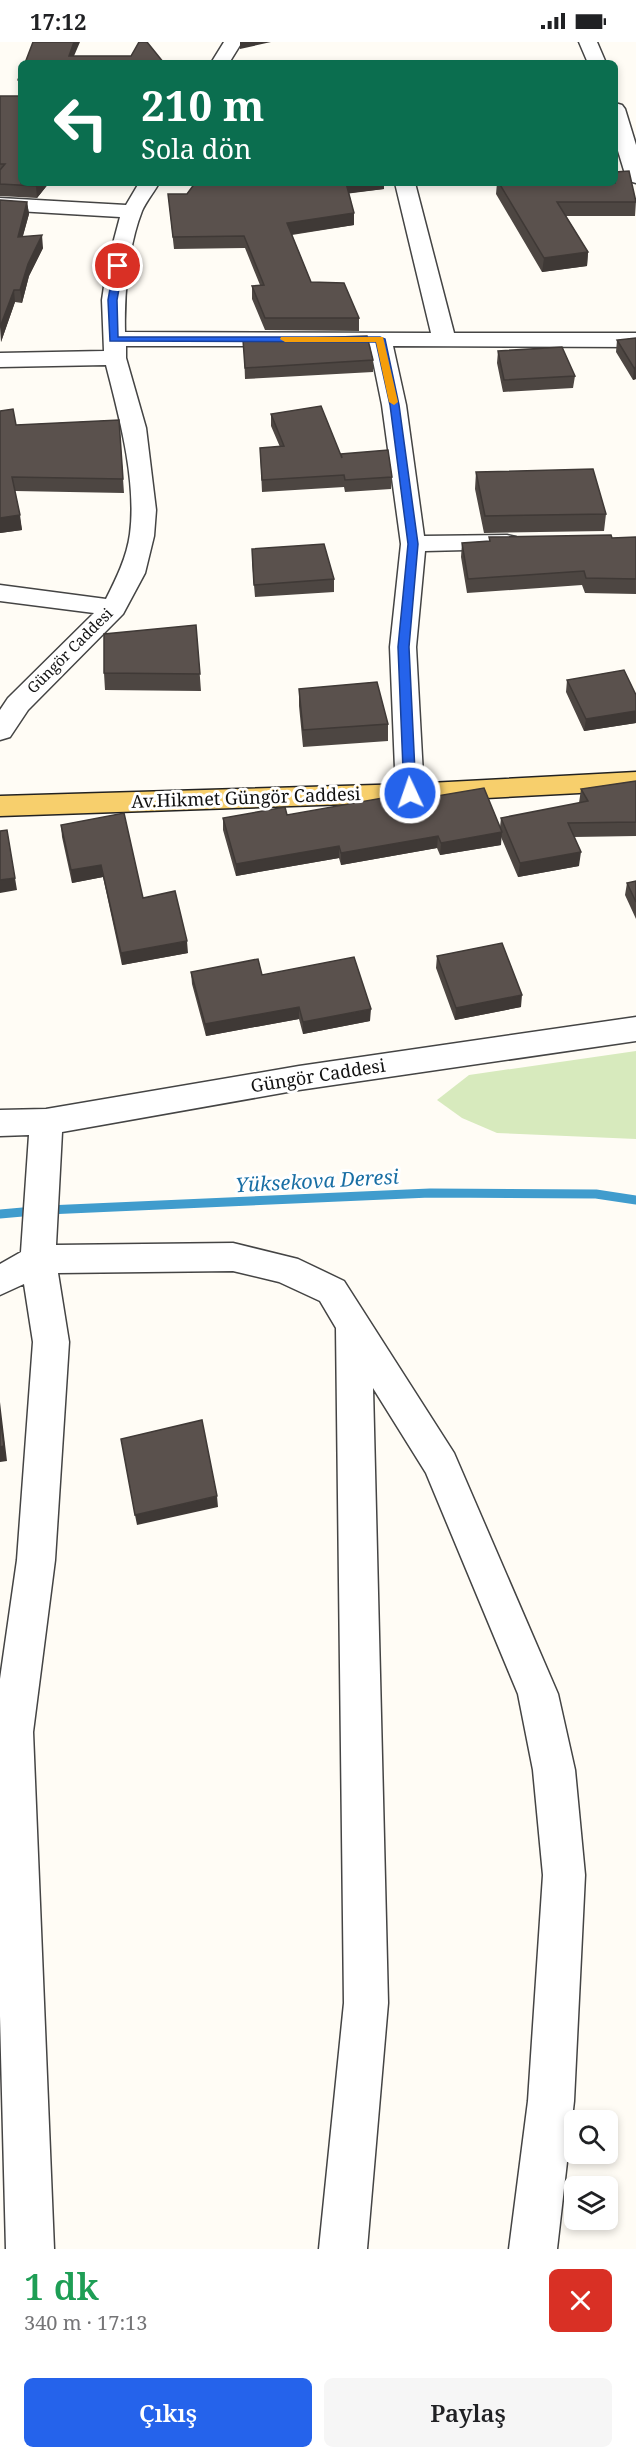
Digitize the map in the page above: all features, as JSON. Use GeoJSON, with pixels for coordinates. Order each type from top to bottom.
{"type":"FeatureCollection","features":[{"type":"Feature","properties":{"kind":"main road","name":"Av.Hikmet Güngör Caddesi"},"geometry":{"type":"LineString","coordinates":[[0,806],[410,793],[636,781]]}},
{"type":"Feature","properties":{"kind":"street"},"geometry":{"type":"LineString","coordinates":[[222,60],[233,42]]}},
{"type":"Feature","properties":{"kind":"street"},"geometry":{"type":"LineString","coordinates":[[588,42],[596,60]]}},
{"type":"Feature","properties":{"kind":"street"},"geometry":{"type":"LineString","coordinates":[[618,122],[636,177]]}},
{"type":"Feature","properties":{"kind":"street","name":"Güngör Caddesi"},"geometry":{"type":"LineString","coordinates":[[0,731],[18,704],[114,608],[132,573],[142,536],[144,510],[134,428],[114,349],[113,300],[118,266],[132,211],[147,186]]}},
{"type":"Feature","properties":{"kind":"street"},"geometry":{"type":"LineString","coordinates":[[406,186],[444,339]]}},
{"type":"Feature","properties":{"kind":"street"},"geometry":{"type":"LineString","coordinates":[[0,204],[132,211]]}},
{"type":"Feature","properties":{"kind":"street"},"geometry":{"type":"LineString","coordinates":[[380,339],[394,405],[413,544],[403,647],[410,793]]}},
{"type":"Feature","properties":{"kind":"street"},"geometry":{"type":"LineString","coordinates":[[0,360],[114,349],[380,339],[636,340]]}},
{"type":"Feature","properties":{"kind":"street"},"geometry":{"type":"LineString","coordinates":[[413,544],[530,542]]}},
{"type":"Feature","properties":{"kind":"street"},"geometry":{"type":"LineString","coordinates":[[0,593],[114,608]]}},
{"type":"Feature","properties":{"kind":"street","name":"Güngör Caddesi"},"geometry":{"type":"LineString","coordinates":[[0,1123],[46,1122],[299,1078],[636,1029]]}},
{"type":"Feature","properties":{"kind":"street"},"geometry":{"type":"LineString","coordinates":[[30,2249],[13,1732],[36,1560],[51,1342],[38,1259],[46,1122]]}},
{"type":"Feature","properties":{"kind":"street"},"geometry":{"type":"LineString","coordinates":[[0,1281],[38,1259],[233,1257],[286,1269],[333,1291],[441,1465],[538,1694],[551,1760],[564,1875],[551,2101],[533,2249]]}},
{"type":"Feature","properties":{"kind":"street"},"geometry":{"type":"LineString","coordinates":[[343,2249],[366,2003],[354,1325]]}},
{"type":"Feature","properties":{"kind":"green space"},"geometry":{"type":"Polygon","coordinates":[[[636,1051],[636,1139],[497,1133],[462,1118],[437,1100],[469,1075],[636,1051]]]}},
{"type":"Feature","properties":{"kind":"building"},"geometry":{"type":"Polygon","coordinates":[[[33,42],[74,42],[69,56],[131,56],[139,42],[147,42],[162,60],[26,60],[33,42]]]}},
{"type":"Feature","properties":{"kind":"building"},"geometry":{"type":"Polygon","coordinates":[[[0,96],[18,96],[18,185],[0,184],[0,170],[5,164],[0,164],[0,96]]]}},
{"type":"Feature","properties":{"kind":"building"},"geometry":{"type":"Polygon","coordinates":[[[629,171],[636,202],[557,202],[588,252],[544,258],[501,186],[618,186],[618,172],[629,171]]]}},
{"type":"Feature","properties":{"kind":"building"},"geometry":{"type":"Polygon","coordinates":[[[193,186],[347,186],[354,213],[287,223],[311,282],[344,283],[359,318],[265,318],[252,286],[264,285],[244,236],[173,237],[168,194],[187,194],[193,186]]]}},
{"type":"Feature","properties":{"kind":"building"},"geometry":{"type":"Polygon","coordinates":[[[0,200],[27,202],[18,237],[42,235],[28,264],[20,290],[14,290],[0,327],[0,200]]]}},
{"type":"Feature","properties":{"kind":"building"},"geometry":{"type":"Polygon","coordinates":[[[367,336],[373,360],[245,368],[243,340],[367,336]]]}},
{"type":"Feature","properties":{"kind":"building"},"geometry":{"type":"Polygon","coordinates":[[[636,338],[636,367],[634,368],[617,340],[636,338]]]}},
{"type":"Feature","properties":{"kind":"building"},"geometry":{"type":"Polygon","coordinates":[[[562,347],[575,376],[504,380],[498,351],[562,347]]]}},
{"type":"Feature","properties":{"kind":"building"},"geometry":{"type":"Polygon","coordinates":[[[321,406],[342,458],[341,454],[388,450],[392,477],[345,480],[344,475],[262,480],[260,448],[284,446],[271,414],[321,406]]]}},
{"type":"Feature","properties":{"kind":"building"},"geometry":{"type":"Polygon","coordinates":[[[13,409],[16,425],[119,420],[123,479],[12,477],[20,515],[0,518],[0,411],[13,409]]]}},
{"type":"Feature","properties":{"kind":"building"},"geometry":{"type":"Polygon","coordinates":[[[593,469],[606,514],[485,516],[476,472],[593,469]]]}},
{"type":"Feature","properties":{"kind":"building"},"geometry":{"type":"Polygon","coordinates":[[[611,535],[612,538],[636,537],[636,579],[586,578],[584,571],[468,579],[462,543],[490,541],[489,537],[611,535]]]}},
{"type":"Feature","properties":{"kind":"building"},"geometry":{"type":"Polygon","coordinates":[[[324,544],[334,579],[254,585],[252,549],[324,544]]]}},
{"type":"Feature","properties":{"kind":"building"},"geometry":{"type":"Polygon","coordinates":[[[196,625],[200,674],[104,673],[104,634],[196,625]]]}},
{"type":"Feature","properties":{"kind":"building"},"geometry":{"type":"Polygon","coordinates":[[[624,670],[636,695],[636,711],[586,719],[567,680],[624,670]]]}},
{"type":"Feature","properties":{"kind":"building"},"geometry":{"type":"Polygon","coordinates":[[[377,682],[388,724],[303,730],[299,689],[377,682]]]}},
{"type":"Feature","properties":{"kind":"building"},"geometry":{"type":"Polygon","coordinates":[[[636,781],[636,822],[568,823],[581,852],[520,863],[501,818],[588,801],[581,789],[636,781]]]}},
{"type":"Feature","properties":{"kind":"building"},"geometry":{"type":"Polygon","coordinates":[[[484,788],[502,832],[441,843],[438,836],[341,853],[339,846],[236,864],[223,818],[285,807],[287,815],[388,797],[390,804],[484,788]]]}},
{"type":"Feature","properties":{"kind":"building"},"geometry":{"type":"Polygon","coordinates":[[[124,813],[143,898],[175,891],[187,941],[121,953],[101,865],[71,870],[61,825],[124,813]]]}},
{"type":"Feature","properties":{"kind":"building"},"geometry":{"type":"Polygon","coordinates":[[[7,830],[15,878],[0,880],[0,831],[7,830]]]}},
{"type":"Feature","properties":{"kind":"building"},"geometry":{"type":"Polygon","coordinates":[[[636,881],[636,902],[627,883],[636,881]]]}},
{"type":"Feature","properties":{"kind":"building"},"geometry":{"type":"Polygon","coordinates":[[[502,943],[522,995],[456,1008],[437,956],[502,943]]]}},
{"type":"Feature","properties":{"kind":"building"},"geometry":{"type":"Polygon","coordinates":[[[354,957],[371,1009],[303,1022],[299,1007],[205,1024],[191,972],[258,959],[262,975],[354,957]]]}},
{"type":"Feature","properties":{"kind":"building"},"geometry":{"type":"Polygon","coordinates":[[[0,1416],[4,1446],[0,1447],[0,1416]]]}},
{"type":"Feature","properties":{"kind":"building"},"geometry":{"type":"Polygon","coordinates":[[[202,1420],[217,1496],[135,1515],[121,1439],[202,1420]]]}},
{"type":"Feature","properties":{"kind":"waterway","name":"Yüksekova Deresi"},"geometry":{"type":"LineString","coordinates":[[47,1210],[430,1193],[596,1194],[636,1200]]}},
{"type":"Feature","properties":{"kind":"waterway","name":"Yüksekova Deresi"},"geometry":{"type":"LineString","coordinates":[[0,1214],[34,1211]]}},
{"type":"Feature","properties":{"kind":"slow traffic"},"geometry":{"type":"LineString","coordinates":[[285,339],[380,339],[394,402]]}},
{"type":"Feature","properties":{"kind":"route"},"geometry":{"type":"LineString","coordinates":[[118,266],[113,300],[113,339],[380,339],[394,405],[413,544],[403,647],[410,793]]}}]}
